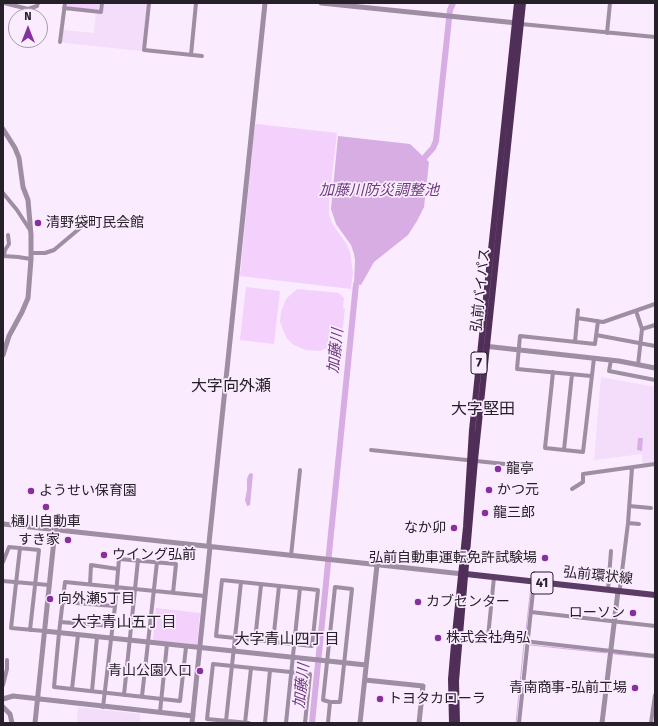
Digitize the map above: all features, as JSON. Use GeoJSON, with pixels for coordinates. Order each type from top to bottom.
{"type":"FeatureCollection","features":[{"type":"Feature","properties":{"kind":"highway","name":"弘前バイパス"},"geometry":{"type":"LineString","coordinates":[[517,3],[518,23]]}},
{"type":"Feature","properties":{"kind":"highway","name":"弘前バイパス"},"geometry":{"type":"LineString","coordinates":[[456,723],[456,681],[473,460],[518,23],[523,3]]}},
{"type":"Feature","properties":{"kind":"highway","name":"弘前バイパス"},"geometry":{"type":"LineString","coordinates":[[452,723],[452,672],[464,574]]}},
{"type":"Feature","properties":{"kind":"main road","name":"弘前環状線"},"geometry":{"type":"LineString","coordinates":[[464,574],[655,595]]}},
{"type":"Feature","properties":{"kind":"street"},"geometry":{"type":"LineString","coordinates":[[4,3],[28,9],[37,6],[38,3]]}},
{"type":"Feature","properties":{"kind":"street"},"geometry":{"type":"LineString","coordinates":[[60,42],[64,5],[101,12],[102,3]]}},
{"type":"Feature","properties":{"kind":"street"},"geometry":{"type":"LineString","coordinates":[[149,3],[144,50],[202,56]]}},
{"type":"Feature","properties":{"kind":"street"},"geometry":{"type":"LineString","coordinates":[[191,55],[196,3]]}},
{"type":"Feature","properties":{"kind":"street"},"geometry":{"type":"LineString","coordinates":[[192,723],[206,596],[210,548],[209,543],[265,3]]}},
{"type":"Feature","properties":{"kind":"street"},"geometry":{"type":"LineString","coordinates":[[321,3],[655,37]]}},
{"type":"Feature","properties":{"kind":"street"},"geometry":{"type":"LineString","coordinates":[[607,33],[610,3]]}},
{"type":"Feature","properties":{"kind":"street"},"geometry":{"type":"LineString","coordinates":[[3,130],[15,148],[19,158],[23,187],[28,200],[31,231],[31,259],[28,298],[9,336],[3,355]]}},
{"type":"Feature","properties":{"kind":"street"},"geometry":{"type":"LineString","coordinates":[[4,195],[18,210],[31,231]]}},
{"type":"Feature","properties":{"kind":"street"},"geometry":{"type":"LineString","coordinates":[[31,253],[45,253],[54,250],[92,218]]}},
{"type":"Feature","properties":{"kind":"street"},"geometry":{"type":"LineString","coordinates":[[8,235],[9,244],[3,256],[31,259]]}},
{"type":"Feature","properties":{"kind":"street"},"geometry":{"type":"LineString","coordinates":[[577,318],[603,322],[655,304]]}},
{"type":"Feature","properties":{"kind":"street"},"geometry":{"type":"LineString","coordinates":[[575,342],[578,310]]}},
{"type":"Feature","properties":{"kind":"street"},"geometry":{"type":"LineString","coordinates":[[636,311],[642,329],[638,365]]}},
{"type":"Feature","properties":{"kind":"street"},"geometry":{"type":"LineString","coordinates":[[591,376],[517,369],[520,336],[595,344],[598,321]]}},
{"type":"Feature","properties":{"kind":"street"},"geometry":{"type":"LineString","coordinates":[[642,329],[655,325]]}},
{"type":"Feature","properties":{"kind":"street"},"geometry":{"type":"LineString","coordinates":[[596,335],[655,346]]}},
{"type":"Feature","properties":{"kind":"street"},"geometry":{"type":"LineString","coordinates":[[484,346],[611,360],[655,368]]}},
{"type":"Feature","properties":{"kind":"street"},"geometry":{"type":"LineString","coordinates":[[553,372],[545,448],[583,452],[594,358]]}},
{"type":"Feature","properties":{"kind":"street"},"geometry":{"type":"LineString","coordinates":[[611,360],[609,371],[655,380]]}},
{"type":"Feature","properties":{"kind":"street"},"geometry":{"type":"LineString","coordinates":[[564,450],[572,374]]}},
{"type":"Feature","properties":{"kind":"street"},"geometry":{"type":"LineString","coordinates":[[371,450],[505,464]]}},
{"type":"Feature","properties":{"kind":"street"},"geometry":{"type":"LineString","coordinates":[[572,489],[583,482],[583,474],[655,464]]}},
{"type":"Feature","properties":{"kind":"street"},"geometry":{"type":"LineString","coordinates":[[602,723],[628,523],[632,468]]}},
{"type":"Feature","properties":{"kind":"street"},"geometry":{"type":"LineString","coordinates":[[291,556],[300,470]]}},
{"type":"Feature","properties":{"kind":"street"},"geometry":{"type":"LineString","coordinates":[[629,506],[651,508]]}},
{"type":"Feature","properties":{"kind":"street"},"geometry":{"type":"LineString","coordinates":[[628,523],[639,524]]}},
{"type":"Feature","properties":{"kind":"street"},"geometry":{"type":"LineString","coordinates":[[3,524],[210,548],[464,574]]}},
{"type":"Feature","properties":{"kind":"street"},"geometry":{"type":"LineString","coordinates":[[35,723],[55,530]]}},
{"type":"Feature","properties":{"kind":"street"},"geometry":{"type":"LineString","coordinates":[[3,562],[9,547],[39,550],[30,630]]}},
{"type":"Feature","properties":{"kind":"street"},"geometry":{"type":"LineString","coordinates":[[20,548],[11,628],[366,666]]}},
{"type":"Feature","properties":{"kind":"street"},"geometry":{"type":"LineString","coordinates":[[608,590],[611,551]]}},
{"type":"Feature","properties":{"kind":"street"},"geometry":{"type":"LineString","coordinates":[[103,707],[119,559],[176,564],[173,593]]}},
{"type":"Feature","properties":{"kind":"street"},"geometry":{"type":"LineString","coordinates":[[124,695],[138,560]]}},
{"type":"Feature","properties":{"kind":"street"},"geometry":{"type":"LineString","coordinates":[[142,696],[157,562]]}},
{"type":"Feature","properties":{"kind":"street"},"geometry":{"type":"LineString","coordinates":[[90,584],[91,565],[118,569]]}},
{"type":"Feature","properties":{"kind":"street"},"geometry":{"type":"LineString","coordinates":[[360,723],[377,565]]}},
{"type":"Feature","properties":{"kind":"street"},"geometry":{"type":"LineString","coordinates":[[494,577],[488,637],[655,656]]}},
{"type":"Feature","properties":{"kind":"street"},"geometry":{"type":"LineString","coordinates":[[222,580],[241,582],[318,590],[312,646],[216,636],[222,580]]}},
{"type":"Feature","properties":{"kind":"street"},"geometry":{"type":"LineString","coordinates":[[3,581],[49,585]]}},
{"type":"Feature","properties":{"kind":"street"},"geometry":{"type":"LineString","coordinates":[[186,647],[180,701],[54,687],[58,633],[65,582],[206,596]]}},
{"type":"Feature","properties":{"kind":"street"},"geometry":{"type":"LineString","coordinates":[[226,721],[241,582]]}},
{"type":"Feature","properties":{"kind":"street"},"geometry":{"type":"LineString","coordinates":[[519,723],[534,582]]}},
{"type":"Feature","properties":{"kind":"street"},"geometry":{"type":"LineString","coordinates":[[255,640],[261,585]]}},
{"type":"Feature","properties":{"kind":"street"},"geometry":{"type":"LineString","coordinates":[[273,642],[279,586]]}},
{"type":"Feature","properties":{"kind":"street"},"geometry":{"type":"LineString","coordinates":[[335,587],[352,589],[340,702],[323,700],[324,662],[335,587]]}},
{"type":"Feature","properties":{"kind":"street"},"geometry":{"type":"LineString","coordinates":[[286,723],[300,588]]}},
{"type":"Feature","properties":{"kind":"street"},"geometry":{"type":"LineString","coordinates":[[63,602],[115,606]]}},
{"type":"Feature","properties":{"kind":"street"},"geometry":{"type":"LineString","coordinates":[[531,612],[655,626]]}},
{"type":"Feature","properties":{"kind":"street"},"geometry":{"type":"LineString","coordinates":[[60,622],[112,626]]}},
{"type":"Feature","properties":{"kind":"street"},"geometry":{"type":"LineString","coordinates":[[72,689],[78,635]]}},
{"type":"Feature","properties":{"kind":"street"},"geometry":{"type":"LineString","coordinates":[[92,691],[97,637]]}},
{"type":"Feature","properties":{"kind":"street"},"geometry":{"type":"LineString","coordinates":[[160,712],[167,644]]}},
{"type":"Feature","properties":{"kind":"street"},"geometry":{"type":"LineString","coordinates":[[3,685],[7,669],[7,660]]}},
{"type":"Feature","properties":{"kind":"street"},"geometry":{"type":"LineString","coordinates":[[250,723],[207,719],[213,664],[310,674],[305,723]]}},
{"type":"Feature","properties":{"kind":"street"},"geometry":{"type":"LineString","coordinates":[[245,723],[251,668]]}},
{"type":"Feature","properties":{"kind":"street"},"geometry":{"type":"LineString","coordinates":[[265,723],[270,670]]}},
{"type":"Feature","properties":{"kind":"street"},"geometry":{"type":"LineString","coordinates":[[365,680],[422,686],[419,723]]}},
{"type":"Feature","properties":{"kind":"street"},"geometry":{"type":"LineString","coordinates":[[652,723],[655,695]]}},
{"type":"Feature","properties":{"kind":"street"},"geometry":{"type":"LineString","coordinates":[[3,699],[13,696],[193,716]]}},
{"type":"Feature","properties":{"kind":"street"},"geometry":{"type":"LineString","coordinates":[[328,723],[330,702]]}},
{"type":"Feature","properties":{"kind":"street"},"geometry":{"type":"LineString","coordinates":[[3,707],[10,714],[12,723]]}},
{"type":"Feature","properties":{"kind":"shaded area"},"geometry":{"type":"Polygon","coordinates":[[[66,3],[100,3],[98,10],[68,7],[66,3]]]}},
{"type":"Feature","properties":{"kind":"shaded area"},"geometry":{"type":"Polygon","coordinates":[[[104,3],[147,3],[142,51],[64,43],[62,41],[63,30],[94,33],[96,12],[103,13],[104,3]]]}},
{"type":"Feature","properties":{"kind":"shaded area"},"geometry":{"type":"Polygon","coordinates":[[[255,125],[337,133],[329,201],[329,215],[333,225],[346,243],[350,252],[353,272],[351,289],[240,276],[255,125]]]}},
{"type":"Feature","properties":{"kind":"shaded area"},"geometry":{"type":"Polygon","coordinates":[[[246,287],[280,291],[274,344],[240,340],[246,287]]]}},
{"type":"Feature","properties":{"kind":"shaded area"},"geometry":{"type":"Polygon","coordinates":[[[297,289],[339,293],[344,298],[343,307],[345,309],[342,336],[333,345],[320,351],[305,350],[292,344],[286,337],[280,322],[281,312],[286,299],[297,289]]]}},
{"type":"Feature","properties":{"kind":"shaded area"},"geometry":{"type":"Polygon","coordinates":[[[601,377],[655,387],[655,463],[643,465],[642,454],[594,460],[601,377]]]}},
{"type":"Feature","properties":{"kind":"shaded area"},"geometry":{"type":"Polygon","coordinates":[[[156,608],[200,613],[197,645],[153,640],[156,608]]]}},
{"type":"Feature","properties":{"kind":"shaded area"},"geometry":{"type":"Polygon","coordinates":[[[78,707],[140,714],[140,723],[77,723],[78,707]]]}},
{"type":"Feature","properties":{"kind":"water","name":"加藤川防災調整池"},"geometry":{"type":"Polygon","coordinates":[[[338,136],[410,144],[429,162],[424,207],[417,221],[408,235],[374,262],[361,285],[354,284],[354,254],[351,245],[336,224],[331,209],[338,136]]]}},
{"type":"Feature","properties":{"kind":"water"},"geometry":{"type":"Polygon","coordinates":[[[638,438],[643,438],[642,451],[637,450],[638,438]]]}},
{"type":"Feature","properties":{"kind":"water"},"geometry":{"type":"Polygon","coordinates":[[[250,473],[253,474],[250,505],[247,506],[245,500],[247,479],[250,473]]]}},
{"type":"Feature","properties":{"kind":"waterway","name":"加藤川"},"geometry":{"type":"LineString","coordinates":[[421,163],[433,148],[436,141],[450,10],[453,3]]}},
{"type":"Feature","properties":{"kind":"waterway","name":"加藤川"},"geometry":{"type":"LineString","coordinates":[[312,723],[356,284],[359,279]]}},
{"type":"Feature","properties":{"kind":"waterway"},"geometry":{"type":"LineString","coordinates":[[525,639],[531,586]]}},
{"type":"Feature","properties":{"kind":"waterway"},"geometry":{"type":"LineString","coordinates":[[516,723],[524,644]]}},
{"type":"Feature","properties":{"kind":"waterway"},"geometry":{"type":"LineString","coordinates":[[530,645],[606,653]]}},
{"type":"Feature","properties":{"kind":"waterway"},"geometry":{"type":"LineString","coordinates":[[614,654],[655,658]]}},
{"type":"Feature","properties":{"kind":"place","name":"清野袋町民会館"},"geometry":{"type":"Point","coordinates":[38,223]}},
{"type":"Feature","properties":{"kind":"place","name":"龍亭"},"geometry":{"type":"Point","coordinates":[498,469]}},
{"type":"Feature","properties":{"kind":"place","name":"かつ元"},"geometry":{"type":"Point","coordinates":[489,490]}},
{"type":"Feature","properties":{"kind":"place","name":"ようせい保育園"},"geometry":{"type":"Point","coordinates":[31,491]}},
{"type":"Feature","properties":{"kind":"place","name":"樋川自動車"},"geometry":{"type":"Point","coordinates":[46,507]}},
{"type":"Feature","properties":{"kind":"place","name":"龍三郎"},"geometry":{"type":"Point","coordinates":[485,513]}},
{"type":"Feature","properties":{"kind":"place","name":"なか卯"},"geometry":{"type":"Point","coordinates":[454,528]}},
{"type":"Feature","properties":{"kind":"place","name":"すき家"},"geometry":{"type":"Point","coordinates":[68,540]}},
{"type":"Feature","properties":{"kind":"place","name":"ウイング弘前"},"geometry":{"type":"Point","coordinates":[104,555]}},
{"type":"Feature","properties":{"kind":"place","name":"弘前自動車運転免許試験場"},"geometry":{"type":"Point","coordinates":[545,558]}},
{"type":"Feature","properties":{"kind":"place","name":"向外瀬5丁目"},"geometry":{"type":"Point","coordinates":[50,599]}},
{"type":"Feature","properties":{"kind":"place","name":"カブセンター"},"geometry":{"type":"Point","coordinates":[418,602]}},
{"type":"Feature","properties":{"kind":"place","name":"ローソン"},"geometry":{"type":"Point","coordinates":[633,613]}},
{"type":"Feature","properties":{"kind":"place","name":"株式会社角弘"},"geometry":{"type":"Point","coordinates":[438,638]}},
{"type":"Feature","properties":{"kind":"place","name":"青山公園入口"},"geometry":{"type":"Point","coordinates":[200,671]}},
{"type":"Feature","properties":{"kind":"place","name":"青南商事-弘前工場"},"geometry":{"type":"Point","coordinates":[635,688]}},
{"type":"Feature","properties":{"kind":"place","name":"トヨタカローラ"},"geometry":{"type":"Point","coordinates":[380,699]}},
{"type":"Feature","properties":{"kind":"district","name":"大字向外瀬"},"geometry":{"type":"Point","coordinates":[231,387]}},
{"type":"Feature","properties":{"kind":"district","name":"大字堅田"},"geometry":{"type":"Point","coordinates":[483,410]}},
{"type":"Feature","properties":{"kind":"district","name":"大字青山五丁目"},"geometry":{"type":"Point","coordinates":[124,623]}},
{"type":"Feature","properties":{"kind":"district","name":"大字青山四丁目"},"geometry":{"type":"Point","coordinates":[287,640]}}]}
